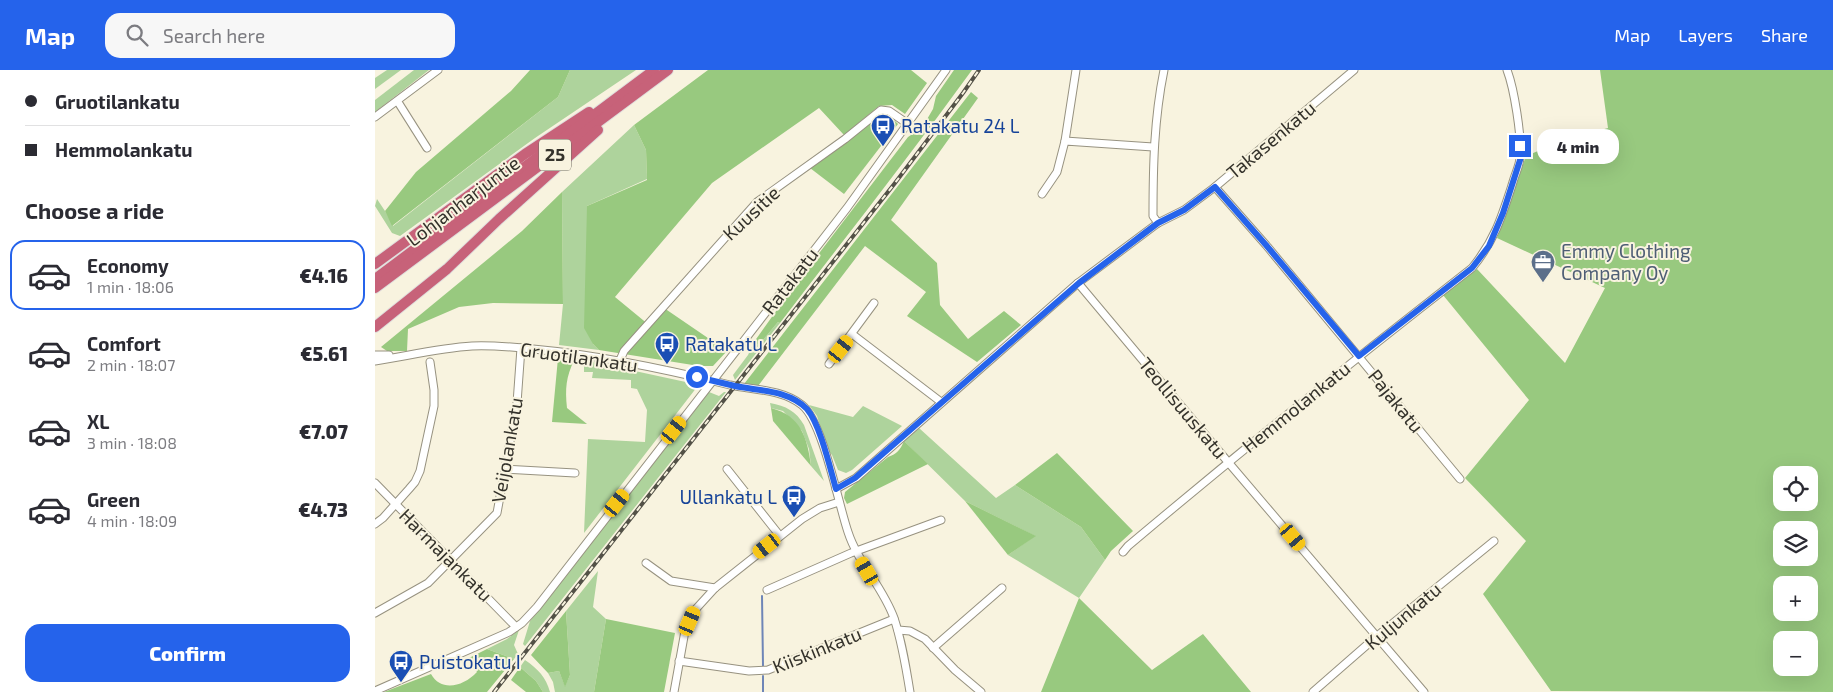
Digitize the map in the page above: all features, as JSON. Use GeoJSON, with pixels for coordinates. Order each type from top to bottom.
{"type":"FeatureCollection","features":[{"type":"Feature","properties":{"kind":"highway","name":"Lohjanharjuntie"},"geometry":{"type":"LineString","coordinates":[[375,288],[632,92],[654,70]]}},
{"type":"Feature","properties":{"kind":"highway","name":"Lohjanharjuntie"},"geometry":{"type":"LineString","coordinates":[[375,279],[632,92],[668,70]]}},
{"type":"Feature","properties":{"kind":"highway"},"geometry":{"type":"LineString","coordinates":[[375,264],[525,154],[571,123],[632,92]]}},
{"type":"Feature","properties":{"kind":"highway"},"geometry":{"type":"LineString","coordinates":[[376,327],[447,269],[632,92]]}},
{"type":"Feature","properties":{"kind":"street"},"geometry":{"type":"LineString","coordinates":[[375,118],[437,70]]}},
{"type":"Feature","properties":{"kind":"street","name":"Ratakatu"},"geometry":{"type":"LineString","coordinates":[[375,692],[498,637],[516,627],[537,607],[849,205],[946,70]]}},
{"type":"Feature","properties":{"kind":"street"},"geometry":{"type":"LineString","coordinates":[[1042,194],[1057,172],[1065,141],[1076,70]]}},
{"type":"Feature","properties":{"kind":"street"},"geometry":{"type":"LineString","coordinates":[[1158,223],[1153,216],[1153,147],[1164,70]]}},
{"type":"Feature","properties":{"kind":"street","name":"Takasenkatu"},"geometry":{"type":"LineString","coordinates":[[836,489],[855,478],[1079,283],[1158,223],[1184,210],[1215,187],[1354,70]]}},
{"type":"Feature","properties":{"kind":"street","name":"Hemmolankatu"},"geometry":{"type":"LineString","coordinates":[[1123,552],[1228,462],[1472,268],[1489,246],[1503,213],[1521,157],[1519,135],[1507,70]]}},
{"type":"Feature","properties":{"kind":"street"},"geometry":{"type":"LineString","coordinates":[[397,102],[427,148]]}},
{"type":"Feature","properties":{"kind":"street","name":"Kuusitie"},"geometry":{"type":"LineString","coordinates":[[620,360],[623,351],[757,202],[881,110],[889,111],[908,124]]}},
{"type":"Feature","properties":{"kind":"street"},"geometry":{"type":"LineString","coordinates":[[1065,141],[1153,147]]}},
{"type":"Feature","properties":{"kind":"street","name":"Pajakatu"},"geometry":{"type":"LineString","coordinates":[[1215,187],[1266,245],[1460,479]]}},
{"type":"Feature","properties":{"kind":"street","name":"Teollisuuskatu"},"geometry":{"type":"LineString","coordinates":[[1079,283],[1376,638],[1424,692]]}},
{"type":"Feature","properties":{"kind":"street"},"geometry":{"type":"LineString","coordinates":[[829,364],[874,303]]}},
{"type":"Feature","properties":{"kind":"street"},"geometry":{"type":"LineString","coordinates":[[852,334],[941,402]]}},
{"type":"Feature","properties":{"kind":"street","name":"Gruotilankatu"},"geometry":{"type":"LineString","coordinates":[[410,355],[471,346],[521,348],[584,354],[775,393],[792,398],[801,404],[812,417],[836,489],[847,532],[856,552],[890,607],[902,645],[910,692]]}},
{"type":"Feature","properties":{"kind":"street","name":"Veijolankatu"},"geometry":{"type":"LineString","coordinates":[[375,613],[427,583],[497,513],[517,403],[521,348]]}},
{"type":"Feature","properties":{"kind":"street"},"geometry":{"type":"LineString","coordinates":[[375,355],[410,355]]}},
{"type":"Feature","properties":{"kind":"street"},"geometry":{"type":"LineString","coordinates":[[375,361],[410,355]]}},
{"type":"Feature","properties":{"kind":"street"},"geometry":{"type":"LineString","coordinates":[[375,524],[383,518],[415,482],[420,471],[434,406],[430,362]]}},
{"type":"Feature","properties":{"kind":"street"},"geometry":{"type":"LineString","coordinates":[[505,469],[575,473]]}},
{"type":"Feature","properties":{"kind":"street"},"geometry":{"type":"LineString","coordinates":[[727,469],[781,536]]}},
{"type":"Feature","properties":{"kind":"street","name":"Harmajankatu"},"geometry":{"type":"LineString","coordinates":[[375,483],[516,627]]}},
{"type":"Feature","properties":{"kind":"street"},"geometry":{"type":"LineString","coordinates":[[674,692],[685,631],[694,611],[715,588],[802,519],[820,508],[839,502]]}},
{"type":"Feature","properties":{"kind":"street"},"geometry":{"type":"LineString","coordinates":[[767,590],[856,552],[941,520]]}},
{"type":"Feature","properties":{"kind":"street","name":"Kuljunkatu"},"geometry":{"type":"LineString","coordinates":[[1313,692],[1494,541]]}},
{"type":"Feature","properties":{"kind":"street"},"geometry":{"type":"LineString","coordinates":[[646,563],[671,581],[715,588]]}},
{"type":"Feature","properties":{"kind":"street"},"geometry":{"type":"LineString","coordinates":[[933,648],[1002,588]]}},
{"type":"Feature","properties":{"kind":"street","name":"Kiiskinkatu"},"geometry":{"type":"LineString","coordinates":[[679,661],[749,671],[768,670],[894,619]]}},
{"type":"Feature","properties":{"kind":"street"},"geometry":{"type":"LineString","coordinates":[[898,630],[917,634],[981,692]]}},
{"type":"Feature","properties":{"kind":"green space"},"geometry":{"type":"Polygon","coordinates":[[[387,70],[401,70],[375,89],[375,78],[387,70]]]}},
{"type":"Feature","properties":{"kind":"green space"},"geometry":{"type":"Polygon","coordinates":[[[414,70],[429,70],[375,112],[375,100],[414,70]]]}},
{"type":"Feature","properties":{"kind":"green space"},"geometry":{"type":"Polygon","coordinates":[[[530,70],[570,70],[558,97],[392,226],[385,211],[416,172],[511,91],[530,70]]]}},
{"type":"Feature","properties":{"kind":"green space"},"geometry":{"type":"Polygon","coordinates":[[[570,70],[636,70],[535,138],[400,236],[392,233],[375,206],[377,199],[393,226],[558,97],[570,70]]]}},
{"type":"Feature","properties":{"kind":"green space"},"geometry":{"type":"Polygon","coordinates":[[[708,70],[911,70],[927,83],[905,114],[892,105],[879,106],[844,135],[819,108],[712,183],[615,297],[649,325],[664,308],[727,351],[713,366],[699,366],[599,350],[593,344],[584,328],[587,206],[647,180],[646,150],[634,125],[708,70]]]}},
{"type":"Feature","properties":{"kind":"green space"},"geometry":{"type":"Polygon","coordinates":[[[954,70],[972,70],[780,323],[778,322],[759,345],[754,342],[794,286],[908,137],[926,121],[933,109],[936,96],[954,70]]]}},
{"type":"Feature","properties":{"kind":"green space"},"geometry":{"type":"Polygon","coordinates":[[[1600,70],[1833,70],[1833,692],[1551,691],[1483,594],[1526,541],[1465,478],[1529,400],[1443,295],[1477,269],[1565,363],[1605,288],[1497,238],[1526,156],[1562,141],[1608,128],[1600,70]]]}},
{"type":"Feature","properties":{"kind":"green space"},"geometry":{"type":"Polygon","coordinates":[[[971,92],[978,98],[891,220],[937,263],[940,305],[968,339],[1004,311],[1021,325],[977,362],[907,316],[926,292],[865,246],[758,386],[744,384],[971,92]]]}},
{"type":"Feature","properties":{"kind":"green space"},"geometry":{"type":"Polygon","coordinates":[[[884,115],[891,117],[898,124],[844,194],[810,168],[876,117],[884,115]]]}},
{"type":"Feature","properties":{"kind":"green space"},"geometry":{"type":"Polygon","coordinates":[[[634,125],[646,150],[647,179],[587,206],[593,344],[599,350],[559,345],[563,304],[562,192],[634,125]]]}},
{"type":"Feature","properties":{"kind":"green space"},"geometry":{"type":"Polygon","coordinates":[[[562,192],[563,304],[493,303],[459,307],[408,329],[407,351],[387,351],[381,347],[522,231],[562,192]]]}},
{"type":"Feature","properties":{"kind":"green space"},"geometry":{"type":"Polygon","coordinates":[[[778,322],[780,323],[735,380],[733,375],[748,355],[754,342],[759,345],[778,322]]]}},
{"type":"Feature","properties":{"kind":"green space"},"geometry":{"type":"Polygon","coordinates":[[[558,358],[574,360],[567,383],[567,408],[587,424],[552,422],[558,358]]]}},
{"type":"Feature","properties":{"kind":"green space"},"geometry":{"type":"Polygon","coordinates":[[[584,360],[695,384],[697,387],[584,533],[588,439],[645,442],[647,410],[637,389],[631,388],[631,380],[592,378],[593,372],[584,372],[584,360]]]}},
{"type":"Feature","properties":{"kind":"green space"},"geometry":{"type":"Polygon","coordinates":[[[709,392],[719,396],[726,392],[525,646],[523,644],[530,621],[709,392]]]}},
{"type":"Feature","properties":{"kind":"green space"},"geometry":{"type":"Polygon","coordinates":[[[770,403],[790,410],[801,420],[824,481],[811,466],[809,449],[802,431],[783,411],[771,408],[770,403]]]}},
{"type":"Feature","properties":{"kind":"green space"},"geometry":{"type":"Polygon","coordinates":[[[809,405],[853,417],[863,406],[902,426],[852,470],[846,473],[838,470],[832,455],[828,451],[817,416],[809,405]]]}},
{"type":"Feature","properties":{"kind":"green space"},"geometry":{"type":"Polygon","coordinates":[[[771,408],[789,416],[801,429],[811,466],[773,421],[771,408]]]}},
{"type":"Feature","properties":{"kind":"green space"},"geometry":{"type":"Polygon","coordinates":[[[919,428],[996,498],[1015,485],[1081,527],[1105,560],[1079,598],[1008,555],[1035,536],[965,501],[904,441],[919,428]]]}},
{"type":"Feature","properties":{"kind":"green space"},"geometry":{"type":"Polygon","coordinates":[[[904,441],[928,464],[847,504],[844,498],[845,492],[888,457],[896,453],[904,441]]]}},
{"type":"Feature","properties":{"kind":"green space"},"geometry":{"type":"Polygon","coordinates":[[[1057,453],[1133,531],[1111,551],[1105,560],[1081,527],[1015,485],[1057,453]]]}},
{"type":"Feature","properties":{"kind":"green space"},"geometry":{"type":"Polygon","coordinates":[[[965,501],[1036,536],[1008,555],[965,501]]]}},
{"type":"Feature","properties":{"kind":"green space"},"geometry":{"type":"Polygon","coordinates":[[[598,571],[593,607],[606,619],[594,692],[555,692],[553,682],[548,673],[559,671],[565,686],[570,675],[566,611],[598,571]]]}},
{"type":"Feature","properties":{"kind":"green space"},"geometry":{"type":"Polygon","coordinates":[[[1079,598],[1152,670],[1203,634],[1251,692],[1041,692],[1079,598]]]}},
{"type":"Feature","properties":{"kind":"green space"},"geometry":{"type":"Polygon","coordinates":[[[566,611],[570,675],[565,687],[559,671],[548,673],[531,655],[566,611]]]}},
{"type":"Feature","properties":{"kind":"green space"},"geometry":{"type":"Polygon","coordinates":[[[606,619],[675,633],[664,692],[594,692],[606,619]]]}},
{"type":"Feature","properties":{"kind":"green space"},"geometry":{"type":"Polygon","coordinates":[[[519,630],[514,645],[518,654],[514,659],[487,649],[507,639],[519,630]]]}},
{"type":"Feature","properties":{"kind":"green space"},"geometry":{"type":"Polygon","coordinates":[[[487,649],[514,659],[487,692],[384,692],[431,674],[440,683],[446,685],[459,684],[477,672],[469,658],[487,649]]]}},
{"type":"Feature","properties":{"kind":"green space"},"geometry":{"type":"Polygon","coordinates":[[[525,660],[541,674],[550,692],[543,692],[536,681],[520,667],[525,660]]]}},
{"type":"Feature","properties":{"kind":"green space"},"geometry":{"type":"Polygon","coordinates":[[[520,667],[536,681],[543,692],[526,692],[511,680],[520,667]]]}},
{"type":"Feature","properties":{"kind":"waterway"},"geometry":{"type":"LineString","coordinates":[[762,596],[763,666]]}},
{"type":"Feature","properties":{"kind":"waterway"},"geometry":{"type":"LineString","coordinates":[[763,676],[763,692]]}},
{"type":"Feature","properties":{"kind":"railway"},"geometry":{"type":"LineString","coordinates":[[494,692],[895,183],[979,70]]}},
{"type":"Feature","properties":{"kind":"place","name":"Ratakatu 24 L"},"geometry":{"type":"Point","coordinates":[883,147]}},
{"type":"Feature","properties":{"kind":"place","name":"Emmy Clothing Company Oy"},"geometry":{"type":"Point","coordinates":[1543,283]}},
{"type":"Feature","properties":{"kind":"place","name":"Ratakatu L"},"geometry":{"type":"Point","coordinates":[667,365]}},
{"type":"Feature","properties":{"kind":"place","name":"Ullankatu L"},"geometry":{"type":"Point","coordinates":[794,518]}},
{"type":"Feature","properties":{"kind":"place","name":"Puistokatu I"},"geometry":{"type":"Point","coordinates":[401,683]}},
{"type":"Feature","properties":{"kind":"route"},"geometry":{"type":"LineString","coordinates":[[697,377],[775,393],[792,398],[801,404],[812,417],[836,489],[851,482],[1079,283],[1158,223],[1184,210],[1215,187],[1359,356],[1472,268],[1483,254],[1489,246],[1503,213],[1521,157],[1520,146]]}}]}
